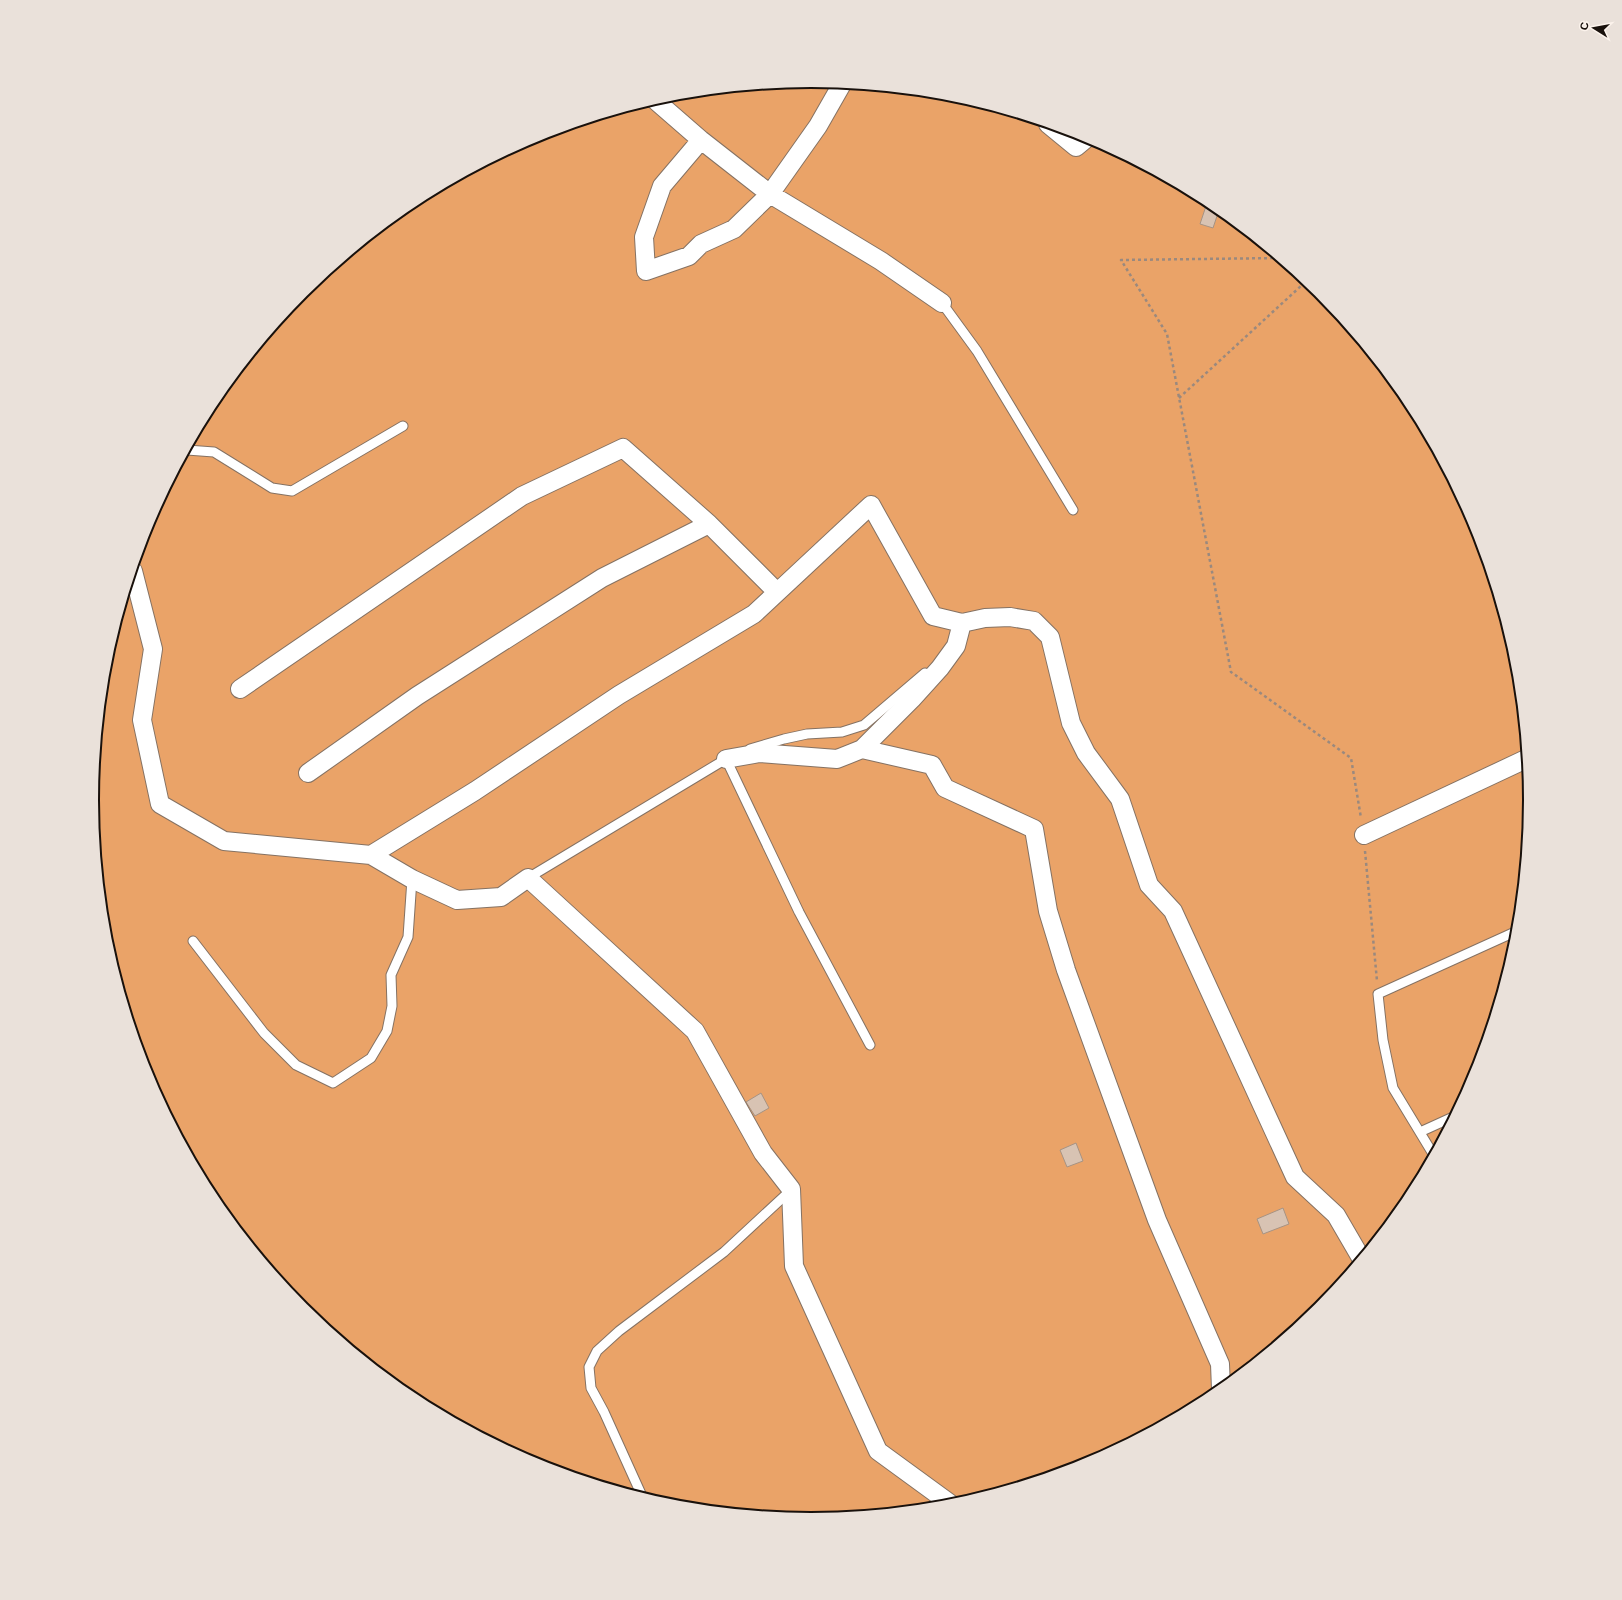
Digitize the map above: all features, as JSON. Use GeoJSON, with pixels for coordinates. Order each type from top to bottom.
{"type":"FeatureCollection","features":[{"type":"Feature","properties":{"kind":"street"},"geometry":{"type":"LineString","coordinates":[[701,140],[662,186],[644,237],[646,271],[689,256],[701,244],[734,229],[770,194],[818,126],[839,89]]}},
{"type":"Feature","properties":{"kind":"street"},"geometry":{"type":"LineString","coordinates":[[660,105],[701,140],[770,194],[881,261],[942,303]]}},
{"type":"Feature","properties":{"kind":"street"},"geometry":{"type":"LineString","coordinates":[[1059,133],[1076,147],[1082,142]]}},
{"type":"Feature","properties":{"kind":"street"},"geometry":{"type":"LineString","coordinates":[[240,689],[522,496],[623,448],[709,524],[777,592]]}},
{"type":"Feature","properties":{"kind":"street"},"geometry":{"type":"LineString","coordinates":[[371,855],[475,791],[619,695],[754,614],[871,505],[933,616],[962,623],[985,618],[1010,617],[1034,621],[1050,637],[1071,723],[1086,753],[1120,799],[1150,885],[1173,911],[1295,1177],[1336,1215],[1358,1255]]}},
{"type":"Feature","properties":{"kind":"street"},"geometry":{"type":"LineString","coordinates":[[308,773],[416,696],[602,578],[709,524]]}},
{"type":"Feature","properties":{"kind":"street"},"geometry":{"type":"LineString","coordinates":[[135,578],[153,649],[142,720],[160,804],[224,841],[371,855],[412,879],[457,900],[501,897],[528,878],[694,1031],[763,1153],[791,1189],[794,1266],[878,1451],[944,1499]]}},
{"type":"Feature","properties":{"kind":"street"},"geometry":{"type":"LineString","coordinates":[[726,759],[760,753],[837,759],[862,749],[940,668],[956,646],[962,623]]}},
{"type":"Feature","properties":{"kind":"street"},"geometry":{"type":"LineString","coordinates":[[862,749],[932,765],[945,788],[1034,829],[1048,911],[1066,970],[1157,1220],[1220,1364],[1221,1382]]}},
{"type":"Feature","properties":{"kind":"street"},"geometry":{"type":"LineString","coordinates":[[1364,835],[1521,761]]}},
{"type":"Feature","properties":{"kind":"lane"},"geometry":{"type":"LineString","coordinates":[[942,303],[977,351],[1073,510]]}},
{"type":"Feature","properties":{"kind":"lane"},"geometry":{"type":"LineString","coordinates":[[191,450],[214,452],[272,488],[292,492],[403,426]]}},
{"type":"Feature","properties":{"kind":"lane"},"geometry":{"type":"LineString","coordinates":[[528,878],[726,759],[760,745],[784,739],[807,734],[842,732],[864,725],[883,710],[952,646],[962,623]]}},
{"type":"Feature","properties":{"kind":"lane"},"geometry":{"type":"LineString","coordinates":[[726,759],[799,912],[870,1045]]}},
{"type":"Feature","properties":{"kind":"lane"},"geometry":{"type":"LineString","coordinates":[[193,941],[264,1034],[296,1065],[333,1083],[371,1058],[387,1030],[392,1006],[391,975],[408,937],[412,879]]}},
{"type":"Feature","properties":{"kind":"lane"},"geometry":{"type":"LineString","coordinates":[[1431,1151],[1393,1088],[1383,1040],[1378,994],[1510,934]]}},
{"type":"Feature","properties":{"kind":"lane"},"geometry":{"type":"LineString","coordinates":[[1420,1132],[1448,1119]]}},
{"type":"Feature","properties":{"kind":"lane"},"geometry":{"type":"LineString","coordinates":[[640,1491],[604,1412],[591,1388],[589,1367],[597,1351],[619,1331],[724,1252],[791,1189]]}},
{"type":"Feature","properties":{"kind":"path"},"geometry":{"type":"LineString","coordinates":[[1272,258],[1121,260],[1167,334],[1231,672],[1351,758],[1364,835],[1378,994]]}},
{"type":"Feature","properties":{"kind":"path"},"geometry":{"type":"LineString","coordinates":[[1179,398],[1302,286]]}},
{"type":"Feature","properties":{"kind":"shaded area"},"geometry":{"type":"Polygon","coordinates":[[[811,88],[904,94],[995,112],[1040,126],[1083,142],[1126,161],[1167,183],[1207,208],[1244,235],[1280,265],[1314,297],[1346,331],[1376,367],[1403,404],[1428,444],[1450,485],[1469,528],[1485,571],[1499,616],[1517,707],[1523,800],[1517,893],[1499,984],[1485,1029],[1469,1072],[1450,1115],[1428,1156],[1403,1196],[1376,1233],[1346,1269],[1314,1303],[1280,1335],[1244,1365],[1207,1392],[1167,1417],[1126,1439],[1083,1458],[1040,1474],[995,1488],[904,1506],[858,1510],[811,1512],[718,1506],[627,1488],[582,1474],[539,1458],[496,1439],[455,1417],[415,1392],[378,1365],[342,1335],[308,1303],[276,1269],[246,1233],[219,1196],[194,1156],[172,1115],[153,1072],[137,1029],[123,984],[105,893],[101,847],[99,800],[105,707],[123,616],[137,571],[153,528],[172,485],[194,444],[219,404],[246,367],[276,331],[308,297],[342,265],[378,235],[415,208],[455,183],[496,161],[539,142],[582,126],[627,112],[718,94],[764,90],[811,88]]]}},
{"type":"Feature","properties":{"kind":"building"},"geometry":{"type":"Polygon","coordinates":[[[1206,207],[1217,215],[1213,228],[1200,224],[1206,207]]]}},
{"type":"Feature","properties":{"kind":"building"},"geometry":{"type":"Polygon","coordinates":[[[761,1093],[769,1108],[755,1116],[746,1102],[761,1093]]]}},
{"type":"Feature","properties":{"kind":"building"},"geometry":{"type":"Polygon","coordinates":[[[1076,1143],[1083,1161],[1067,1167],[1060,1150],[1076,1143]]]}},
{"type":"Feature","properties":{"kind":"building"},"geometry":{"type":"Polygon","coordinates":[[[1283,1208],[1289,1224],[1263,1234],[1257,1219],[1283,1208]]]}}]}
